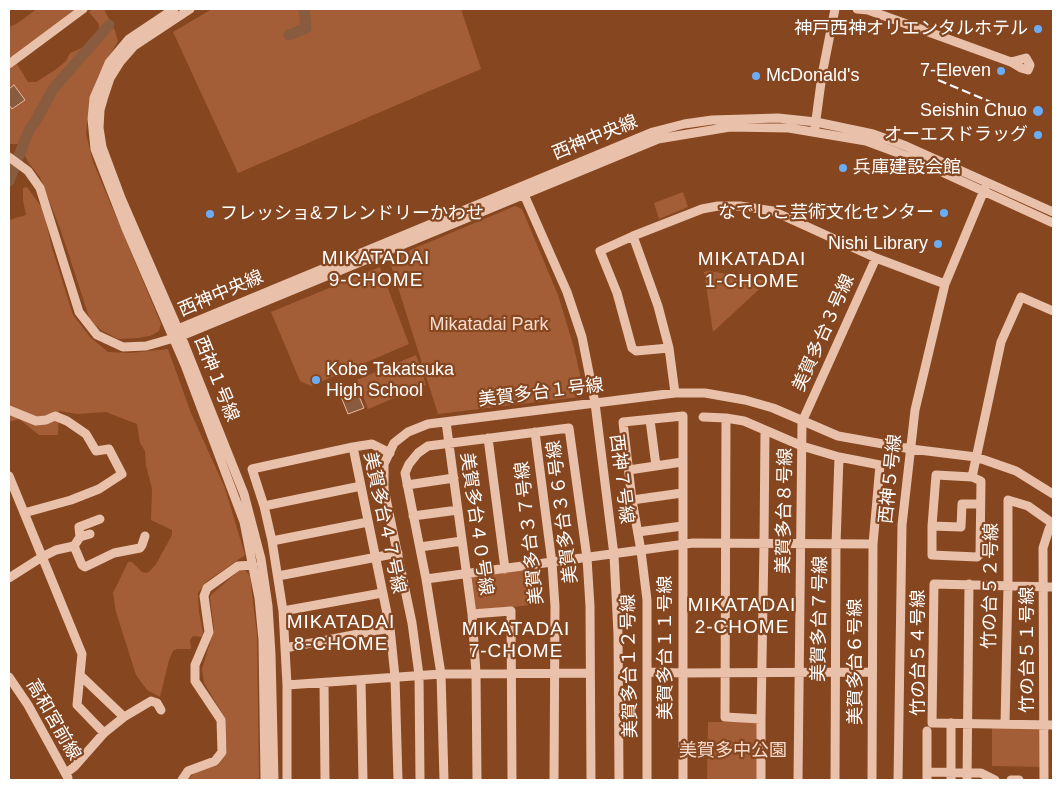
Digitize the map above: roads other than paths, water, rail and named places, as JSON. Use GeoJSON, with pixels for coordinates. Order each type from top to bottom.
{"type":"FeatureCollection","features":[{"type":"Feature","properties":{"kind":"street"},"geometry":{"type":"LineString","coordinates":[[9,64],[83,9]]}},
{"type":"Feature","properties":{"kind":"street","name":"西神１号線"},"geometry":{"type":"LineString","coordinates":[[174,9],[129,39],[109,63],[94,98],[92,119],[95,148],[127,231],[178,334],[244,522],[254,565],[263,640],[265,780]]}},
{"type":"Feature","properties":{"kind":"street","name":"西神１号線"},"geometry":{"type":"LineString","coordinates":[[190,9],[134,46],[120,62],[110,78],[100,110],[102,147],[121,198],[244,494],[261,559],[268,606],[274,780]]}},
{"type":"Feature","properties":{"kind":"street"},"geometry":{"type":"LineString","coordinates":[[857,9],[868,10],[1011,62]]}},
{"type":"Feature","properties":{"kind":"street"},"geometry":{"type":"LineString","coordinates":[[815,127],[822,75],[835,10]]}},
{"type":"Feature","properties":{"kind":"street","name":"西神中央線"},"geometry":{"type":"LineString","coordinates":[[9,157],[28,171],[40,188],[78,312],[97,336],[123,347],[146,346],[178,334],[522,191],[658,139],[730,127],[815,127],[866,141],[1053,212]]}},
{"type":"Feature","properties":{"kind":"street","name":"西神中央線"},"geometry":{"type":"LineString","coordinates":[[985,187],[1053,223]]}},
{"type":"Feature","properties":{"kind":"street","name":"西神５号線"},"geometry":{"type":"LineString","coordinates":[[898,780],[902,525],[915,410],[945,284],[985,187]]}},
{"type":"Feature","properties":{"kind":"street","name":"西神７号線"},"geometry":{"type":"LineString","coordinates":[[522,191],[567,292],[582,337],[595,403],[614,555],[618,634],[619,780]]}},
{"type":"Feature","properties":{"kind":"street"},"geometry":{"type":"LineString","coordinates":[[669,348],[636,352],[632,348],[617,293],[600,251],[702,209],[718,206],[740,206],[773,211],[876,258],[945,284]]}},
{"type":"Feature","properties":{"kind":"street"},"geometry":{"type":"LineString","coordinates":[[634,236],[658,306],[669,348],[675,393]]}},
{"type":"Feature","properties":{"kind":"street","name":"美賀多台３号線"},"geometry":{"type":"LineString","coordinates":[[802,422],[876,258]]}},
{"type":"Feature","properties":{"kind":"street"},"geometry":{"type":"LineString","coordinates":[[972,477],[1001,342],[1021,296],[1053,311]]}},
{"type":"Feature","properties":{"kind":"street","name":"美賀多台１号線"},"geometry":{"type":"LineString","coordinates":[[420,780],[418,675],[412,623],[384,489],[384,464],[394,443],[408,432],[428,424],[675,393],[705,394],[745,400],[773,408],[838,436],[911,449],[976,457],[1016,471],[1053,494]]}},
{"type":"Feature","properties":{"kind":"street"},"geometry":{"type":"LineString","coordinates":[[9,410],[36,421],[46,420],[55,416],[67,421],[86,434],[96,452],[109,449],[122,474],[99,489],[71,500],[24,513]]}},
{"type":"Feature","properties":{"kind":"street","name":"美賀多台１１号線"},"geometry":{"type":"LineString","coordinates":[[650,420],[683,416],[683,780]]}},
{"type":"Feature","properties":{"kind":"street","name":"美賀多台６号線"},"geometry":{"type":"LineString","coordinates":[[703,416],[744,421],[802,446],[839,457],[880,465],[873,544],[872,780]]}},
{"type":"Feature","properties":{"kind":"street"},"geometry":{"type":"LineString","coordinates":[[726,418],[725,717],[761,719]]}},
{"type":"Feature","properties":{"kind":"street"},"geometry":{"type":"LineString","coordinates":[[650,420],[656,466]]}},
{"type":"Feature","properties":{"kind":"street","name":"美賀多台１２号線"},"geometry":{"type":"LineString","coordinates":[[647,780],[647,600],[632,500],[623,422],[650,420]]}},
{"type":"Feature","properties":{"kind":"street","name":"美賀多台４０号線"},"geometry":{"type":"LineString","coordinates":[[446,422],[472,614],[476,673],[477,780]]}},
{"type":"Feature","properties":{"kind":"street","name":"美賀多台８号線"},"geometry":{"type":"LineString","coordinates":[[798,780],[802,422]]}},
{"type":"Feature","properties":{"kind":"street","name":"美賀多台３６号線"},"geometry":{"type":"LineString","coordinates":[[444,780],[440,674],[426,579],[405,474],[409,464],[418,453],[428,446],[569,428],[587,558],[590,606],[591,780]]}},
{"type":"Feature","properties":{"kind":"street"},"geometry":{"type":"LineString","coordinates":[[761,780],[765,431]]}},
{"type":"Feature","properties":{"kind":"street","name":"美賀多台３７号線"},"geometry":{"type":"LineString","coordinates":[[535,432],[552,563],[555,606],[554,780]]}},
{"type":"Feature","properties":{"kind":"street"},"geometry":{"type":"LineString","coordinates":[[488,438],[505,569]]}},
{"type":"Feature","properties":{"kind":"street"},"geometry":{"type":"LineString","coordinates":[[353,447],[372,444],[390,453]]}},
{"type":"Feature","properties":{"kind":"street","name":"美賀多台４７号線"},"geometry":{"type":"LineString","coordinates":[[287,780],[287,685],[283,611],[272,540],[264,506],[252,469],[353,447],[390,628],[395,676],[398,780]]}},
{"type":"Feature","properties":{"kind":"street","name":"美賀多台７号線"},"geometry":{"type":"LineString","coordinates":[[835,780],[836,544],[839,457]]}},
{"type":"Feature","properties":{"kind":"street"},"geometry":{"type":"LineString","coordinates":[[629,470],[682,462]]}},
{"type":"Feature","properties":{"kind":"street"},"geometry":{"type":"LineString","coordinates":[[936,474],[972,477],[981,481],[980,554],[977,557],[932,556],[936,474]]}},
{"type":"Feature","properties":{"kind":"street"},"geometry":{"type":"LineString","coordinates":[[9,476],[82,654],[77,705],[104,733]]}},
{"type":"Feature","properties":{"kind":"street"},"geometry":{"type":"LineString","coordinates":[[407,485],[454,478]]}},
{"type":"Feature","properties":{"kind":"street"},"geometry":{"type":"LineString","coordinates":[[264,506],[361,486]]}},
{"type":"Feature","properties":{"kind":"street"},"geometry":{"type":"LineString","coordinates":[[632,500],[682,493]]}},
{"type":"Feature","properties":{"kind":"street","name":"竹の台５２号線"},"geometry":{"type":"LineString","coordinates":[[1004,724],[1008,585],[1008,500],[1028,506],[1053,523]]}},
{"type":"Feature","properties":{"kind":"street"},"geometry":{"type":"LineString","coordinates":[[932,526],[961,528],[962,504],[980,504]]}},
{"type":"Feature","properties":{"kind":"street"},"geometry":{"type":"LineString","coordinates":[[413,516],[458,510]]}},
{"type":"Feature","properties":{"kind":"street"},"geometry":{"type":"LineString","coordinates":[[9,578],[42,556],[56,550],[74,546],[80,537],[79,527],[100,518]]}},
{"type":"Feature","properties":{"kind":"street"},"geometry":{"type":"LineString","coordinates":[[272,540],[368,522]]}},
{"type":"Feature","properties":{"kind":"street","name":"竹の台５１号線"},"geometry":{"type":"LineString","coordinates":[[1044,780],[1049,725],[1049,586],[1044,548],[1050,539],[1053,523]]}},
{"type":"Feature","properties":{"kind":"street"},"geometry":{"type":"LineString","coordinates":[[638,532],[682,526]]}},
{"type":"Feature","properties":{"kind":"street"},"geometry":{"type":"LineString","coordinates":[[80,537],[90,534]]}},
{"type":"Feature","properties":{"kind":"street"},"geometry":{"type":"LineString","coordinates":[[74,546],[82,565],[86,567],[108,556],[140,548],[145,536]]}},
{"type":"Feature","properties":{"kind":"street"},"geometry":{"type":"LineString","coordinates":[[420,547],[462,541]]}},
{"type":"Feature","properties":{"kind":"street"},"geometry":{"type":"LineString","coordinates":[[426,579],[682,545],[873,544]]}},
{"type":"Feature","properties":{"kind":"street"},"geometry":{"type":"LineString","coordinates":[[278,576],[398,553]]}},
{"type":"Feature","properties":{"kind":"street"},"geometry":{"type":"LineString","coordinates":[[182,780],[188,771],[215,761],[222,752],[220,720],[195,681],[195,665],[208,632],[204,596],[207,588],[238,566],[254,565]]}},
{"type":"Feature","properties":{"kind":"street","name":"竹の台５４号線"},"geometry":{"type":"LineString","coordinates":[[1049,586],[934,584],[932,723],[1049,725]]}},
{"type":"Feature","properties":{"kind":"street"},"geometry":{"type":"LineString","coordinates":[[968,776],[969,584]]}},
{"type":"Feature","properties":{"kind":"street"},"geometry":{"type":"LineString","coordinates":[[283,611],[382,593]]}},
{"type":"Feature","properties":{"kind":"street"},"geometry":{"type":"LineString","coordinates":[[472,614],[511,611],[512,780]]}},
{"type":"Feature","properties":{"kind":"street"},"geometry":{"type":"LineString","coordinates":[[285,648],[390,628]]}},
{"type":"Feature","properties":{"kind":"street"},"geometry":{"type":"LineString","coordinates":[[647,672],[871,672]]}},
{"type":"Feature","properties":{"kind":"street"},"geometry":{"type":"LineString","coordinates":[[287,685],[440,674],[590,673]]}},
{"type":"Feature","properties":{"kind":"street"},"geometry":{"type":"LineString","coordinates":[[81,676],[124,718]]}},
{"type":"Feature","properties":{"kind":"street","name":"高和宮前線"},"geometry":{"type":"LineString","coordinates":[[9,677],[28,705],[68,778]]}},
{"type":"Feature","properties":{"kind":"street"},"geometry":{"type":"LineString","coordinates":[[361,680],[363,780]]}},
{"type":"Feature","properties":{"kind":"street"},"geometry":{"type":"LineString","coordinates":[[324,683],[326,780]]}},
{"type":"Feature","properties":{"kind":"street"},"geometry":{"type":"LineString","coordinates":[[68,778],[74,767],[104,733],[124,718],[151,701],[156,703],[161,710]]}},
{"type":"Feature","properties":{"kind":"street"},"geometry":{"type":"LineString","coordinates":[[951,723],[951,776]]}},
{"type":"Feature","properties":{"kind":"street"},"geometry":{"type":"LineString","coordinates":[[927,731],[927,776],[968,776],[982,773],[995,780]]}},
{"type":"Feature","properties":{"kind":"street"},"geometry":{"type":"LineString","coordinates":[[1011,780],[1019,780]]}},
{"type":"Feature","properties":{"kind":"waterway"},"geometry":{"type":"LineString","coordinates":[[289,35],[306,28],[304,9]]}},
{"type":"Feature","properties":{"kind":"waterway"},"geometry":{"type":"LineString","coordinates":[[9,181],[29,130],[53,89],[109,25]]}},
{"type":"Feature","properties":{"kind":"railway"},"geometry":{"type":"LineString","coordinates":[[938,80],[998,105]]}},
{"type":"Feature","properties":{"kind":"place","name":"神戸西神オリエンタルホテル"},"geometry":{"type":"Point","coordinates":[1038,29]}},
{"type":"Feature","properties":{"kind":"place","name":"7-Eleven"},"geometry":{"type":"Point","coordinates":[1001,71]}},
{"type":"Feature","properties":{"kind":"place","name":"McDonald's"},"geometry":{"type":"Point","coordinates":[756,76]}},
{"type":"Feature","properties":{"kind":"place","name":"Seishin Chuo"},"geometry":{"type":"Point","coordinates":[1038,111]}},
{"type":"Feature","properties":{"kind":"place","name":"オーエスドラッグ"},"geometry":{"type":"Point","coordinates":[1038,135]}},
{"type":"Feature","properties":{"kind":"place","name":"兵庫建設会館"},"geometry":{"type":"Point","coordinates":[843,168]}},
{"type":"Feature","properties":{"kind":"place","name":"なでしこ芸術文化センター"},"geometry":{"type":"Point","coordinates":[944,213]}},
{"type":"Feature","properties":{"kind":"place","name":"フレッショ&フレンドリーかわせ"},"geometry":{"type":"Point","coordinates":[210,214]}},
{"type":"Feature","properties":{"kind":"place","name":"Nishi Library"},"geometry":{"type":"Point","coordinates":[938,244]}},
{"type":"Feature","properties":{"kind":"place","name":"Kobe Takatsuka High School"},"geometry":{"type":"Point","coordinates":[316,380]}},
{"type":"Feature","properties":{"kind":"district","name":"MIKATADAI 9-CHOME"},"geometry":{"type":"Point","coordinates":[376,270]}},
{"type":"Feature","properties":{"kind":"district","name":"MIKATADAI 1-CHOME"},"geometry":{"type":"Point","coordinates":[752,271]}},
{"type":"Feature","properties":{"kind":"district","name":"MIKATADAI 2-CHOME"},"geometry":{"type":"Point","coordinates":[742,617]}},
{"type":"Feature","properties":{"kind":"district","name":"MIKATADAI 8-CHOME"},"geometry":{"type":"Point","coordinates":[341,634]}},
{"type":"Feature","properties":{"kind":"district","name":"MIKATADAI 7-CHOME"},"geometry":{"type":"Point","coordinates":[516,641]}},
{"type":"Feature","properties":{"kind":"park label","name":"Mikatadai Park"},"geometry":{"type":"Point","coordinates":[489,325]}},
{"type":"Feature","properties":{"kind":"park label","name":"美賀多中公園"},"geometry":{"type":"Point","coordinates":[733,751]}}]}
